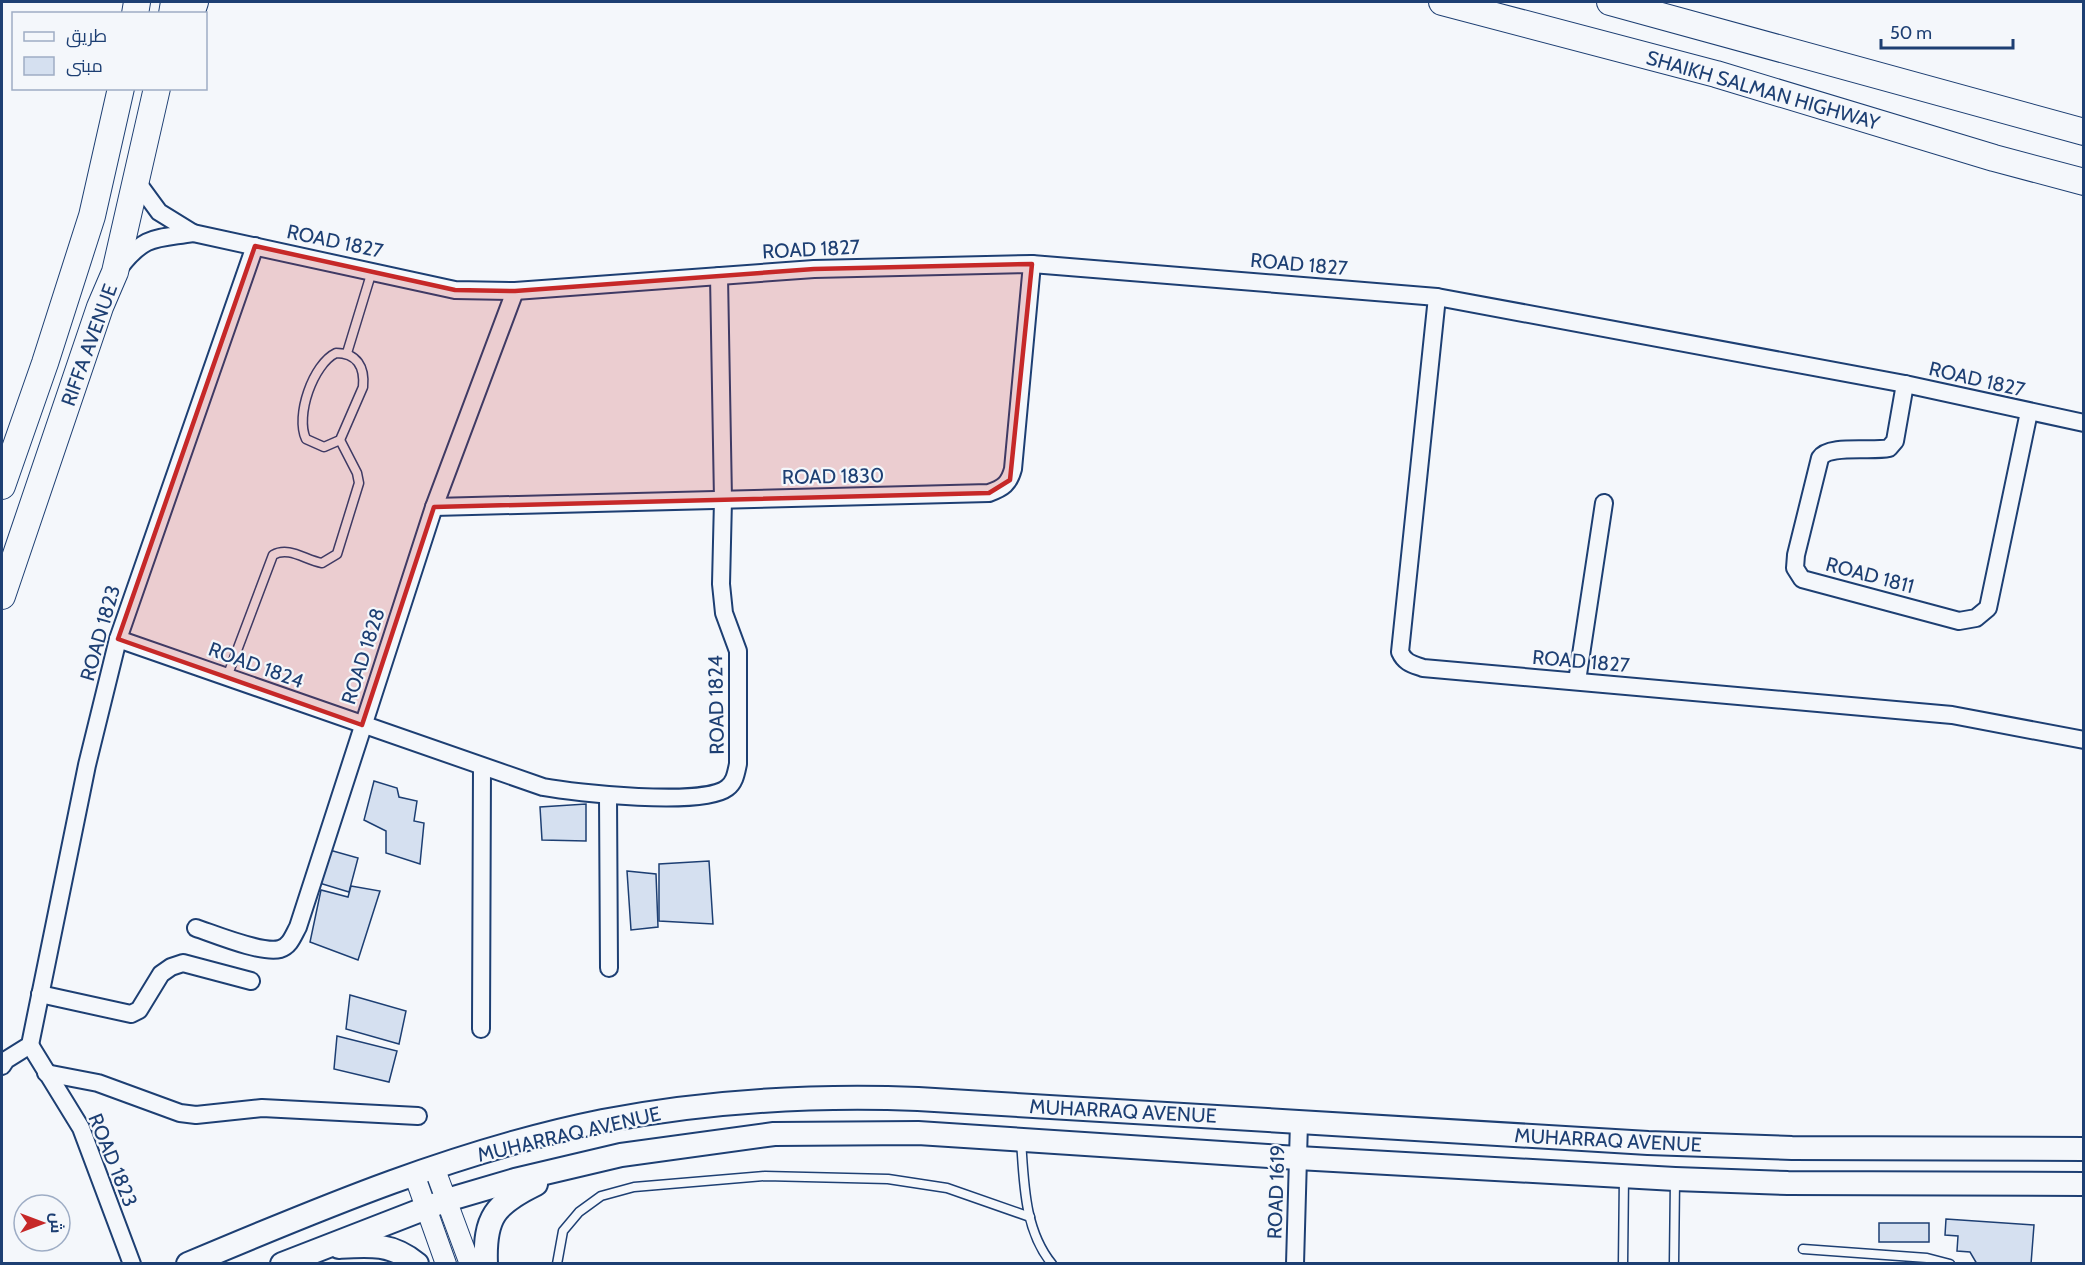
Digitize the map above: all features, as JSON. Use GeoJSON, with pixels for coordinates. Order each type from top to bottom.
{"type":"FeatureCollection","features":[{"type":"Feature","properties":{"kind":"main road","name":"SHAIKH SALMAN HIGHWAY"},"geometry":{"type":"LineString","coordinates":[[1442,2],[1716,74],[1994,158],[2084,182]]}},
{"type":"Feature","properties":{"kind":"main road"},"geometry":{"type":"LineString","coordinates":[[1610,2],[2084,132]]}},
{"type":"Feature","properties":{"kind":"main road","name":"RIFFA AVENUE"},"geometry":{"type":"LineString","coordinates":[[2,486],[45,363],[92,216],[121,90]]}},
{"type":"Feature","properties":{"kind":"main road","name":"RIFFA AVENUE"},"geometry":{"type":"LineString","coordinates":[[2,596],[97,318],[115,272],[157,90]]}},
{"type":"Feature","properties":{"kind":"main road","name":"MUHARRAQ AVENUE"},"geometry":{"type":"LineString","coordinates":[[188,1263],[424,1170],[603,1122],[690,1107],[777,1099],[847,1096],[918,1099],[1648,1143],[1792,1148],[2084,1149]]}},
{"type":"Feature","properties":{"kind":"main road","name":"MUHARRAQ AVENUE"},"geometry":{"type":"LineString","coordinates":[[282,1263],[316,1248],[437,1204],[582,1163],[695,1143],[774,1134],[918,1133],[1298,1158],[1675,1179],[1788,1183],[2084,1184]]}},
{"type":"Feature","properties":{"kind":"main road"},"geometry":{"type":"LineString","coordinates":[[1635,1177],[1648,1143]]}},
{"type":"Feature","properties":{"kind":"main road"},"geometry":{"type":"LineString","coordinates":[[486,1263],[485,1242],[494,1214],[502,1203],[582,1163]]}},
{"type":"Feature","properties":{"kind":"main road"},"geometry":{"type":"LineString","coordinates":[[316,1248],[375,1245],[394,1248],[417,1263]]}},
{"type":"Feature","properties":{"kind":"street","name":"ROAD 1827"},"geometry":{"type":"LineString","coordinates":[[137,182],[159,212],[193,233],[373,270],[454,290],[515,291],[814,268],[1032,264],[1437,297],[1905,384],[2084,423]]}},
{"type":"Feature","properties":{"kind":"street","name":"ROAD 1827"},"geometry":{"type":"LineString","coordinates":[[115,272],[135,248],[147,240],[193,233]]}},
{"type":"Feature","properties":{"kind":"street","name":"ROAD 1823"},"geometry":{"type":"LineString","coordinates":[[132,1263],[81,1128],[30,1045],[87,765],[118,639],[255,246]]}},
{"type":"Feature","properties":{"kind":"street","name":"ROAD 1830"},"geometry":{"type":"LineString","coordinates":[[434,507],[989,493],[1002,489],[1010,480],[1013,469],[1032,264]]}},
{"type":"Feature","properties":{"kind":"street","name":"ROAD 1824"},"geometry":{"type":"LineString","coordinates":[[118,639],[543,787],[608,796],[704,796],[717,794],[728,788],[736,777],[740,678],[738,651],[724,614],[721,584],[723,500],[719,276]]}},
{"type":"Feature","properties":{"kind":"street","name":"ROAD 1828"},"geometry":{"type":"LineString","coordinates":[[196,928],[267,950],[280,949],[290,943],[434,507],[515,291]]}},
{"type":"Feature","properties":{"kind":"street","name":"ROAD 1827"},"geometry":{"type":"LineString","coordinates":[[1437,297],[1400,652],[1403,659],[1423,668],[1952,715],[2084,740]]}},
{"type":"Feature","properties":{"kind":"street","name":"ROAD 1811"},"geometry":{"type":"LineString","coordinates":[[1905,384],[1895,441],[1889,448],[1861,451],[1832,449],[1824,452],[1820,458],[1796,555],[1796,568],[1802,579],[1959,621],[1976,618],[1988,608],[2029,412]]}},
{"type":"Feature","properties":{"kind":"street"},"geometry":{"type":"LineString","coordinates":[[1577,681],[1604,503]]}},
{"type":"Feature","properties":{"kind":"street"},"geometry":{"type":"LineString","coordinates":[[481,1029],[482,767]]}},
{"type":"Feature","properties":{"kind":"street"},"geometry":{"type":"LineString","coordinates":[[608,796],[609,968]]}},
{"type":"Feature","properties":{"kind":"street"},"geometry":{"type":"LineString","coordinates":[[40,994],[131,1014],[139,1010],[161,974],[183,963],[250,981]]}},
{"type":"Feature","properties":{"kind":"street"},"geometry":{"type":"LineString","coordinates":[[2,1065],[30,1045]]}},
{"type":"Feature","properties":{"kind":"street"},"geometry":{"type":"LineString","coordinates":[[46,1073],[98,1083],[160,1107],[196,1115],[262,1108],[418,1116]]}},
{"type":"Feature","properties":{"kind":"street","name":"ROAD 1619"},"geometry":{"type":"LineString","coordinates":[[1295,1263],[1299,1122]]}},
{"type":"Feature","properties":{"kind":"street"},"geometry":{"type":"LineString","coordinates":[[424,1170],[437,1204],[470,1263]]}},
{"type":"Feature","properties":{"kind":"street"},"geometry":{"type":"LineString","coordinates":[[437,1204],[446,1263]]}},
{"type":"Feature","properties":{"kind":"lane"},"geometry":{"type":"LineString","coordinates":[[347,353],[373,270]]}},
{"type":"Feature","properties":{"kind":"lane"},"geometry":{"type":"LineString","coordinates":[[336,353],[347,353],[358,360],[364,378],[363,387],[340,440],[324,447],[314,445],[306,439],[301,419],[319,367],[326,358],[336,353]]}},
{"type":"Feature","properties":{"kind":"lane"},"geometry":{"type":"LineString","coordinates":[[227,677],[273,555],[280,551],[288,551],[322,563],[337,554],[359,483],[340,440]]}},
{"type":"Feature","properties":{"kind":"lane"},"geometry":{"type":"LineString","coordinates":[[1021,1140],[1030,1217],[1037,1241],[1052,1263]]}},
{"type":"Feature","properties":{"kind":"lane"},"geometry":{"type":"LineString","coordinates":[[557,1263],[563,1231],[579,1212],[601,1196],[633,1187],[765,1176],[888,1179],[947,1188],[1030,1217]]}},
{"type":"Feature","properties":{"kind":"lane"},"geometry":{"type":"LineString","coordinates":[[1623,1263],[1635,1177]]}},
{"type":"Feature","properties":{"kind":"lane"},"geometry":{"type":"LineString","coordinates":[[1674,1263],[1675,1179]]}},
{"type":"Feature","properties":{"kind":"lane"},"geometry":{"type":"LineString","coordinates":[[1803,1248],[1927,1258],[1950,1263]]}},
{"type":"Feature","properties":{"kind":"highlighted area"},"geometry":{"type":"Polygon","coordinates":[[[255,246],[455,290],[515,291],[814,269],[1032,264],[1010,480],[989,493],[434,507],[362,725],[118,639],[255,246]]]}},
{"type":"Feature","properties":{"kind":"building"},"geometry":{"type":"Polygon","coordinates":[[[374,781],[397,788],[399,797],[417,801],[414,821],[424,823],[420,864],[386,853],[386,831],[364,820],[374,781]]]}},
{"type":"Feature","properties":{"kind":"building"},"geometry":{"type":"Polygon","coordinates":[[[586,804],[586,841],[542,840],[540,807],[586,804]]]}},
{"type":"Feature","properties":{"kind":"building"},"geometry":{"type":"Polygon","coordinates":[[[326,849],[358,858],[349,892],[316,882],[326,849]]]}},
{"type":"Feature","properties":{"kind":"building"},"geometry":{"type":"Polygon","coordinates":[[[709,861],[713,924],[659,921],[659,864],[709,861]]]}},
{"type":"Feature","properties":{"kind":"building"},"geometry":{"type":"Polygon","coordinates":[[[627,871],[656,874],[658,927],[631,930],[627,871]]]}},
{"type":"Feature","properties":{"kind":"building"},"geometry":{"type":"Polygon","coordinates":[[[351,886],[380,891],[358,960],[310,942],[321,890],[348,897],[351,886]]]}},
{"type":"Feature","properties":{"kind":"building"},"geometry":{"type":"Polygon","coordinates":[[[350,995],[406,1011],[399,1044],[346,1029],[350,995]]]}},
{"type":"Feature","properties":{"kind":"building"},"geometry":{"type":"Polygon","coordinates":[[[337,1036],[397,1051],[389,1082],[334,1069],[337,1036]]]}},
{"type":"Feature","properties":{"kind":"building"},"geometry":{"type":"Polygon","coordinates":[[[1946,1219],[2034,1225],[2031,1264],[1977,1264],[1970,1252],[1957,1251],[1958,1236],[1945,1235],[1946,1219]]]}},
{"type":"Feature","properties":{"kind":"building"},"geometry":{"type":"Polygon","coordinates":[[[1879,1223],[1929,1223],[1929,1242],[1879,1242],[1879,1223]]]}}]}
